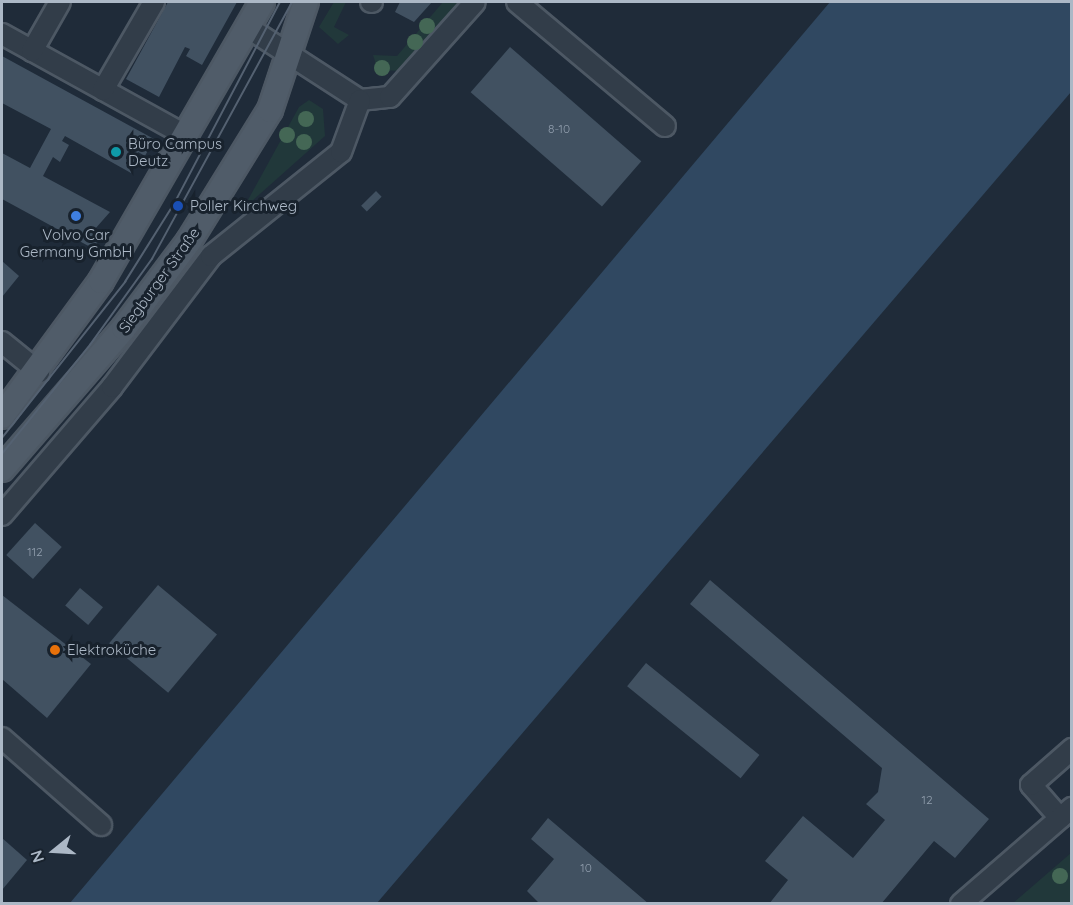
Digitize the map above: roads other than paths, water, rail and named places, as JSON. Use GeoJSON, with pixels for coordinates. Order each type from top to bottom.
{"type":"FeatureCollection","features":[{"type":"Feature","properties":{"kind":"main road"},"geometry":{"type":"LineString","coordinates":[[2,416],[39,372],[101,281],[187,136],[262,2]]}},
{"type":"Feature","properties":{"kind":"main road","name":"Siegburger Straße"},"geometry":{"type":"LineString","coordinates":[[2,469],[124,328],[189,241],[270,110],[287,52],[306,2]]}},
{"type":"Feature","properties":{"kind":"street"},"geometry":{"type":"LineString","coordinates":[[33,51],[60,2]]}},
{"type":"Feature","properties":{"kind":"street"},"geometry":{"type":"LineString","coordinates":[[103,90],[154,2]]}},
{"type":"Feature","properties":{"kind":"street"},"geometry":{"type":"LineString","coordinates":[[247,27],[360,100],[390,98],[475,2]]}},
{"type":"Feature","properties":{"kind":"street"},"geometry":{"type":"LineString","coordinates":[[517,2],[665,126]]}},
{"type":"Feature","properties":{"kind":"street"},"geometry":{"type":"LineString","coordinates":[[2,34],[187,136]]}},
{"type":"Feature","properties":{"kind":"street"},"geometry":{"type":"LineString","coordinates":[[2,515],[112,387],[211,256],[341,152],[360,100]]}},
{"type":"Feature","properties":{"kind":"street"},"geometry":{"type":"LineString","coordinates":[[2,342],[39,372]]}},
{"type":"Feature","properties":{"kind":"street"},"geometry":{"type":"LineString","coordinates":[[2,738],[101,825]]}},
{"type":"Feature","properties":{"kind":"street"},"geometry":{"type":"LineString","coordinates":[[961,903],[1066,813],[1031,785],[1071,749]]}},
{"type":"Feature","properties":{"kind":"water"},"geometry":{"type":"Polygon","coordinates":[[[830,2],[1071,2],[1071,92],[377,903],[70,903],[830,2]]]}},
{"type":"Feature","properties":{"kind":"tram line"},"geometry":{"type":"LineString","coordinates":[[2,438],[125,282],[174,204],[280,2]]}},
{"type":"Feature","properties":{"kind":"tram line"},"geometry":{"type":"LineString","coordinates":[[2,454],[90,345],[152,259],[292,2]]}},
{"type":"Feature","properties":{"kind":"place","name":"Büro Campus Deutz"},"geometry":{"type":"Point","coordinates":[116,152]}},
{"type":"Feature","properties":{"kind":"place","name":"Poller Kirchweg"},"geometry":{"type":"Point","coordinates":[178,206]}},
{"type":"Feature","properties":{"kind":"place","name":"Volvo Car Germany GmbH"},"geometry":{"type":"Point","coordinates":[76,216]}},
{"type":"Feature","properties":{"kind":"place","name":"Elektroküche"},"geometry":{"type":"Point","coordinates":[55,650]}}]}
